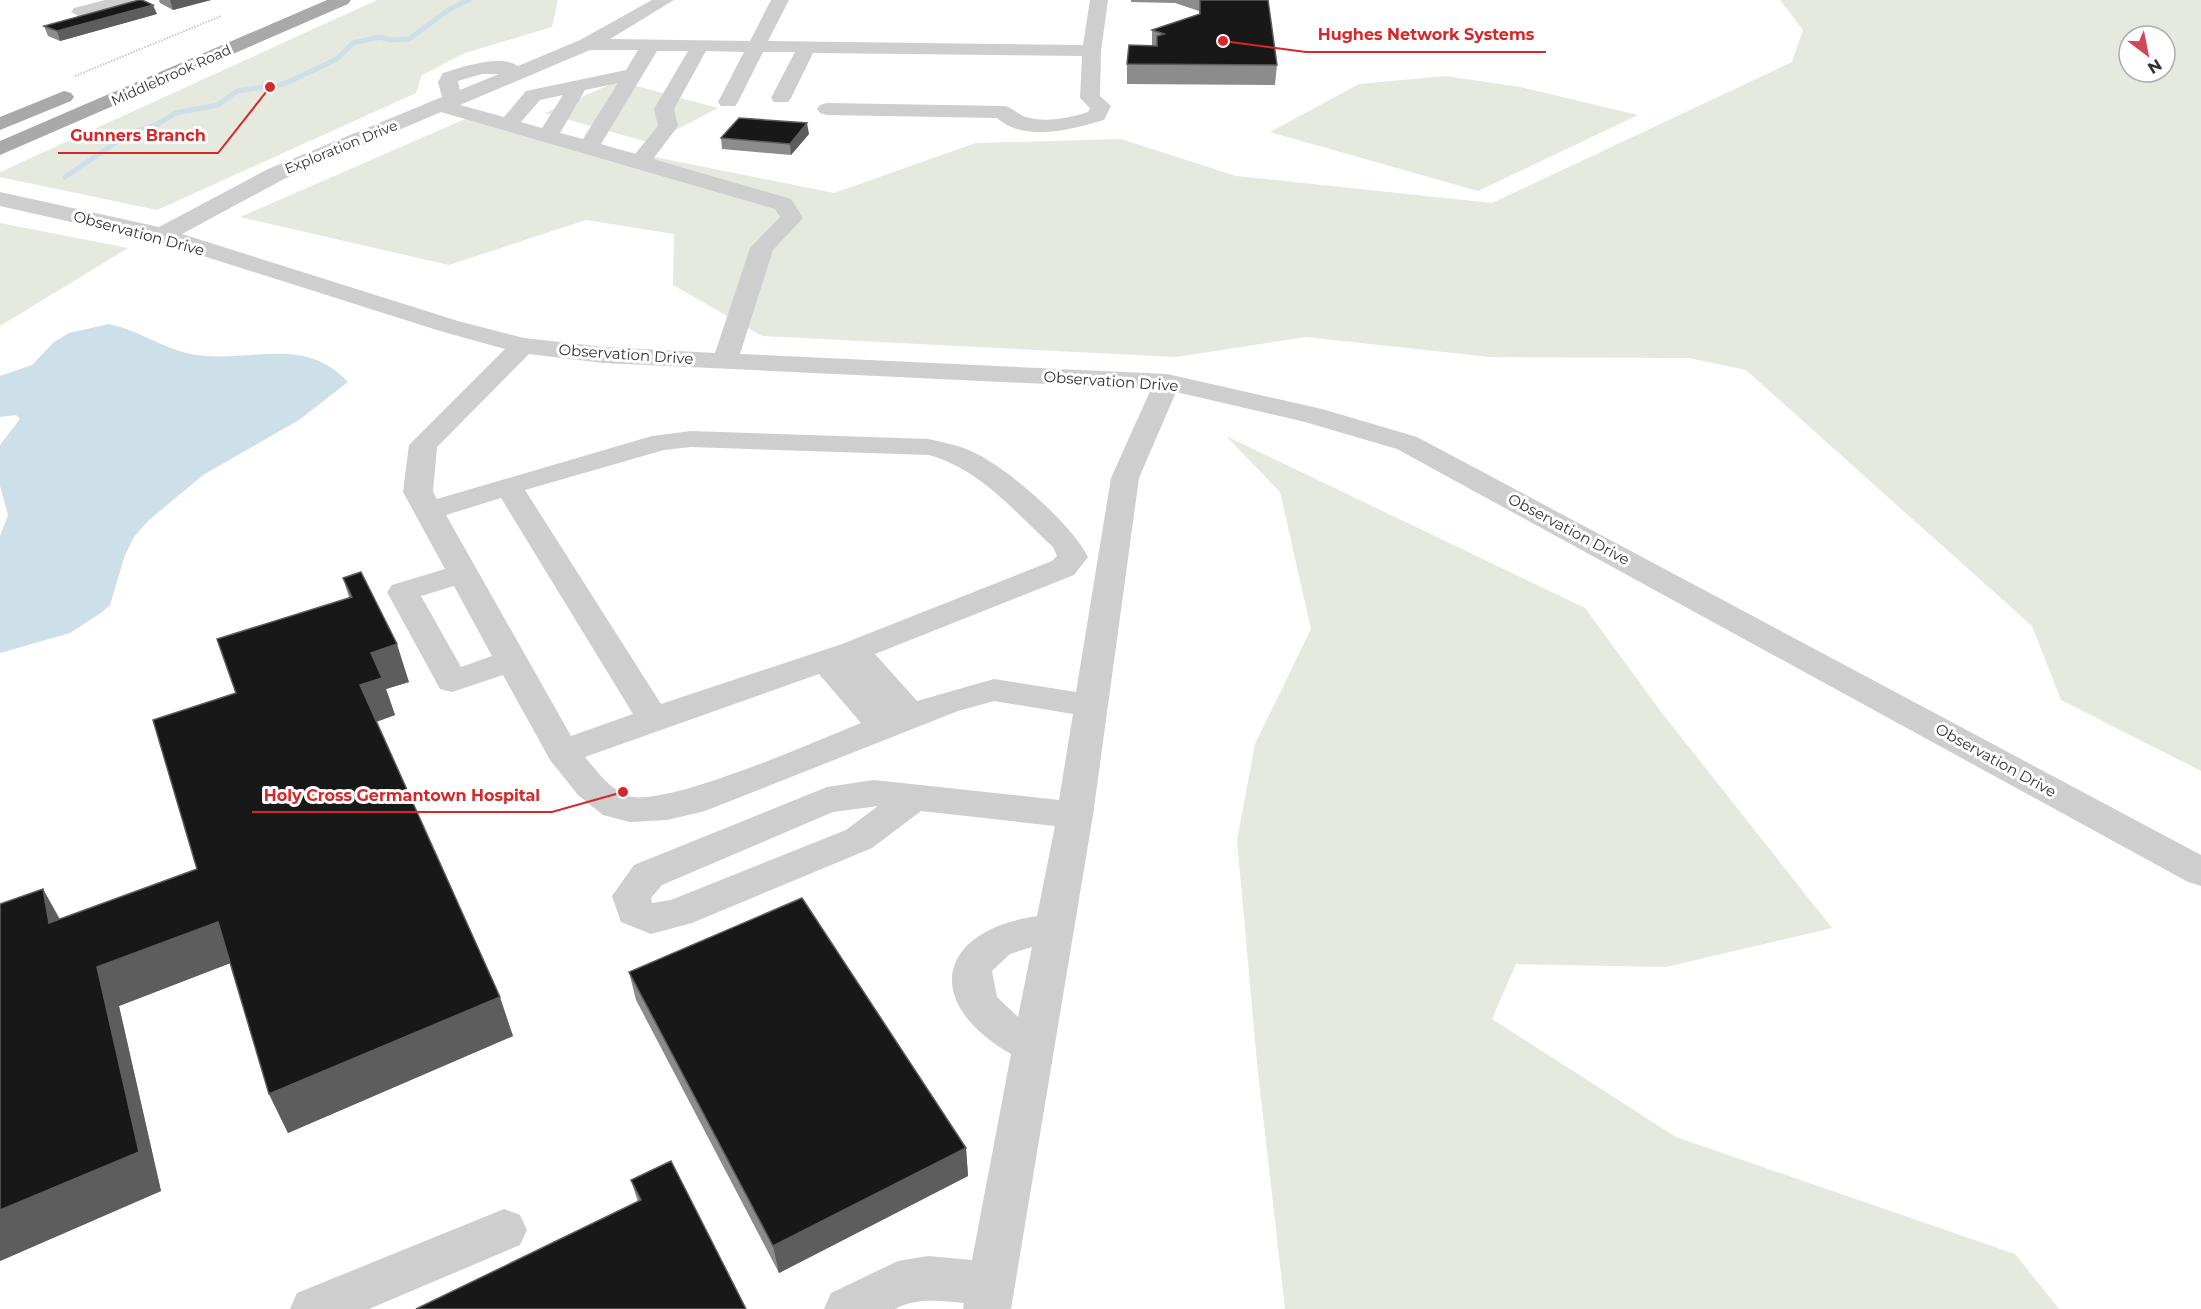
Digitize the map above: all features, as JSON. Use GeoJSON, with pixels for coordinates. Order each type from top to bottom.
{"type":"FeatureCollection","features":[{"type":"Feature","properties":{"kind":"main road","name":"Middlebrook Road"},"geometry":{"type":"LineString","coordinates":[[0,149],[342,0]]}},
{"type":"Feature","properties":{"kind":"main road"},"geometry":{"type":"LineString","coordinates":[[0,124],[76,84]]}},
{"type":"Feature","properties":{"kind":"street"},"geometry":{"type":"LineString","coordinates":[[80,12],[125,0]]}},
{"type":"Feature","properties":{"kind":"street","name":"Exploration Drive"},"geometry":{"type":"LineString","coordinates":[[162,235],[276,174],[587,44],[665,0]]}},
{"type":"Feature","properties":{"kind":"street"},"geometry":{"type":"LineString","coordinates":[[728,102],[754,46],[780,0]]}},
{"type":"Feature","properties":{"kind":"street"},"geometry":{"type":"LineString","coordinates":[[827,109],[1005,112],[1006,116],[1011,119],[1031,125],[1071,124],[1097,116],[1101,106],[1090,98],[1092,51],[1099,0]]}},
{"type":"Feature","properties":{"kind":"street"},"geometry":{"type":"LineString","coordinates":[[587,44],[1092,51]]}},
{"type":"Feature","properties":{"kind":"street"},"geometry":{"type":"LineString","coordinates":[[588,148],[651,45]]}},
{"type":"Feature","properties":{"kind":"street"},"geometry":{"type":"LineString","coordinates":[[640,162],[668,126],[663,109],[700,46]]}},
{"type":"Feature","properties":{"kind":"street"},"geometry":{"type":"LineString","coordinates":[[781,98],[807,47]]}},
{"type":"Feature","properties":{"kind":"street"},"geometry":{"type":"LineString","coordinates":[[509,124],[533,95],[633,74]]}},
{"type":"Feature","properties":{"kind":"street"},"geometry":{"type":"LineString","coordinates":[[548,135],[578,86]]}},
{"type":"Feature","properties":{"kind":"street"},"geometry":{"type":"LineString","coordinates":[[447,103],[588,148],[783,204],[792,218],[762,248],[725,361]]}},
{"type":"Feature","properties":{"kind":"street","name":"Observation Drive"},"geometry":{"type":"LineString","coordinates":[[0,199],[162,235],[449,326],[523,346],[604,355],[1167,382],[1312,415],[1407,443],[2201,872]]}},
{"type":"Feature","properties":{"kind":"street"},"geometry":{"type":"LineString","coordinates":[[523,346],[423,445],[418,492],[562,752],[592,790],[618,808],[653,812],[692,802],[946,703],[994,690],[1091,706]]}},
{"type":"Feature","properties":{"kind":"street"},"geometry":{"type":"LineString","coordinates":[[848,1309],[898,1283],[928,1278],[989,1296],[1075,814],[1125,478],[1167,382]]}},
{"type":"Feature","properties":{"kind":"street"},"geometry":{"type":"LineString","coordinates":[[429,511],[662,442],[681,440],[929,447],[951,450],[975,463],[1066,543],[1073,557],[1063,568],[840,656],[562,752]]}},
{"type":"Feature","properties":{"kind":"street"},"geometry":{"type":"LineString","coordinates":[[508,486],[653,719]]}},
{"type":"Feature","properties":{"kind":"street"},"geometry":{"type":"LineString","coordinates":[[463,573],[403,592],[452,681],[512,661]]}},
{"type":"Feature","properties":{"kind":"street"},"geometry":{"type":"LineString","coordinates":[[840,656],[898,722]]}},
{"type":"Feature","properties":{"kind":"street"},"geometry":{"type":"LineString","coordinates":[[913,798],[859,839],[689,909],[651,919],[635,912],[631,896],[648,875],[827,800],[874,793],[1075,814]]}},
{"type":"Feature","properties":{"kind":"street"},"geometry":{"type":"LineString","coordinates":[[1034,1047],[994,1024],[978,1005],[971,984],[972,966],[996,943],[1023,933],[1055,928]]}},
{"type":"Feature","properties":{"kind":"street"},"geometry":{"type":"LineString","coordinates":[[314,1309],[504,1230]]}},
{"type":"Feature","properties":{"kind":"path"},"geometry":{"type":"LineString","coordinates":[[76,84],[221,16]]}},
{"type":"Feature","properties":{"kind":"shaded area"},"geometry":{"type":"Polygon","coordinates":[[[377,0],[558,0],[552,27],[465,53],[422,75],[416,93],[157,210],[0,177],[0,172],[377,0]]]}},
{"type":"Feature","properties":{"kind":"shaded area"},"geometry":{"type":"Polygon","coordinates":[[[1780,0],[2201,0],[2201,771],[2061,700],[2032,626],[1746,370],[1689,358],[1490,357],[1306,337],[1176,357],[762,336],[673,285],[674,234],[586,220],[449,265],[240,217],[465,119],[834,193],[976,143],[1121,139],[1236,176],[1492,203],[1792,62],[1803,30],[1780,0]]]}},
{"type":"Feature","properties":{"kind":"shaded area"},"geometry":{"type":"Polygon","coordinates":[[[1445,76],[1520,87],[1638,115],[1478,191],[1270,132],[1359,84],[1445,76]]]}},
{"type":"Feature","properties":{"kind":"shaded area"},"geometry":{"type":"Polygon","coordinates":[[[618,81],[718,108],[651,143],[545,113],[618,81]]]}},
{"type":"Feature","properties":{"kind":"shaded area"},"geometry":{"type":"Polygon","coordinates":[[[0,223],[128,248],[0,326],[0,223]]]}},
{"type":"Feature","properties":{"kind":"shaded area"},"geometry":{"type":"Polygon","coordinates":[[[109,324],[191,354],[233,356],[274,354],[312,358],[331,367],[348,382],[299,420],[203,475],[148,521],[134,537],[125,555],[110,605],[101,613],[70,633],[0,653],[0,536],[8,515],[0,486],[0,445],[20,419],[16,415],[0,417],[0,376],[32,365],[54,342],[69,333],[109,324]]]}},
{"type":"Feature","properties":{"kind":"shaded area"},"geometry":{"type":"Polygon","coordinates":[[[1226,436],[1585,608],[1662,713],[1832,928],[1666,967],[1516,964],[1492,1019],[1676,1137],[2015,1254],[2059,1309],[1285,1309],[1257,1063],[1237,840],[1255,744],[1311,629],[1280,492],[1226,436]]]}},
{"type":"Feature","properties":{"kind":"building"},"geometry":{"type":"Polygon","coordinates":[[[139,0],[153,5],[57,31],[44,26],[139,0]]]}},
{"type":"Feature","properties":{"kind":"building"},"geometry":{"type":"Polygon","coordinates":[[[1200,0],[1268,0],[1277,65],[1127,64],[1129,45],[1157,46],[1157,36],[1164,34],[1152,30],[1200,14],[1200,0]]]}},
{"type":"Feature","properties":{"kind":"building"},"geometry":{"type":"Polygon","coordinates":[[[739,118],[807,123],[790,144],[721,138],[739,118]]]}},
{"type":"Feature","properties":{"kind":"building"},"geometry":{"type":"Polygon","coordinates":[[[361,572],[397,644],[371,653],[382,678],[360,685],[500,997],[269,1094],[218,922],[97,967],[139,1152],[0,1210],[0,904],[43,889],[49,923],[197,869],[153,720],[236,693],[217,639],[352,597],[343,578],[361,572]]]}},
{"type":"Feature","properties":{"kind":"building"},"geometry":{"type":"Polygon","coordinates":[[[802,898],[966,1148],[773,1246],[629,972],[802,898]]]}},
{"type":"Feature","properties":{"kind":"building"},"geometry":{"type":"Polygon","coordinates":[[[671,1161],[746,1309],[416,1309],[641,1200],[631,1180],[671,1161]]]}},
{"type":"Feature","properties":{"kind":"waterway"},"geometry":{"type":"LineString","coordinates":[[65,177],[130,133],[156,125],[176,113],[218,105],[237,91],[284,84],[337,59],[353,43],[380,37],[391,40],[409,39],[450,9],[469,0]]}},
{"type":"Feature","properties":{"kind":"place","name":"Hughes Network Systems"},"geometry":{"type":"Point","coordinates":[1223,41]}},
{"type":"Feature","properties":{"kind":"place","name":"Gunners Branch"},"geometry":{"type":"Point","coordinates":[270,87]}},
{"type":"Feature","properties":{"kind":"place","name":"Holy Cross Germantown Hospital"},"geometry":{"type":"Point","coordinates":[623,792]}}]}
